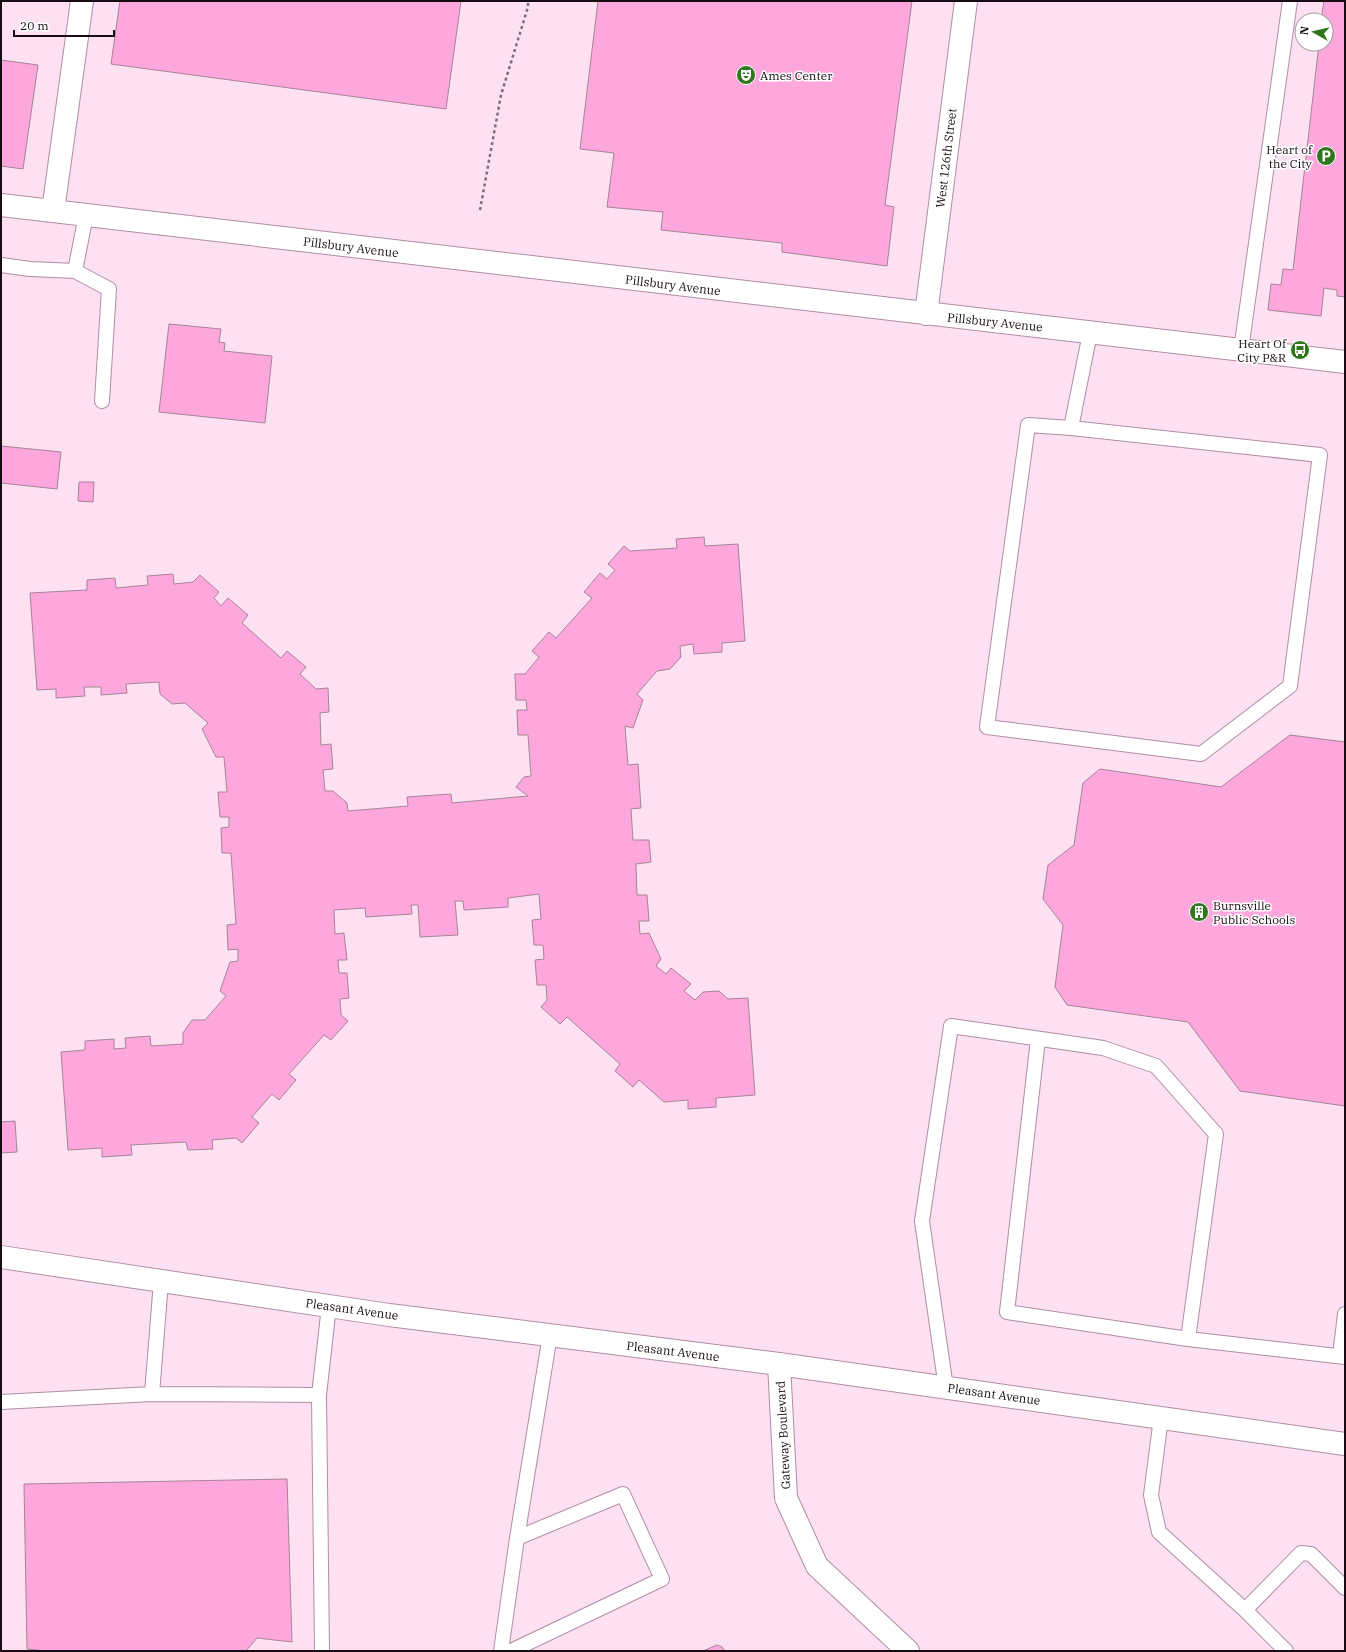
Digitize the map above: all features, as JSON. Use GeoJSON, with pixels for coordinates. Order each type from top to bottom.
{"type":"FeatureCollection","features":[{"type":"Feature","properties":{"kind":"street"},"geometry":{"type":"LineString","coordinates":[[52,212],[82,1]]}},
{"type":"Feature","properties":{"kind":"street","name":"West 126th Street"},"geometry":{"type":"LineString","coordinates":[[926,314],[966,1]]}},
{"type":"Feature","properties":{"kind":"street","name":"Pillsbury Avenue"},"geometry":{"type":"LineString","coordinates":[[1,206],[1345,362]]}},
{"type":"Feature","properties":{"kind":"street","name":"Pleasant Avenue"},"geometry":{"type":"LineString","coordinates":[[1,1258],[329,1306],[780,1364],[1345,1444]]}},
{"type":"Feature","properties":{"kind":"street","name":"Gateway Boulevard"},"geometry":{"type":"LineString","coordinates":[[780,1364],[786,1498],[817,1566],[908,1651]]}},
{"type":"Feature","properties":{"kind":"lane"},"geometry":{"type":"LineString","coordinates":[[1241,350],[1290,1]]}},
{"type":"Feature","properties":{"kind":"lane"},"geometry":{"type":"LineString","coordinates":[[75,271],[86,215]]}},
{"type":"Feature","properties":{"kind":"lane"},"geometry":{"type":"LineString","coordinates":[[1,265],[30,269],[75,271],[109,289],[102,401]]}},
{"type":"Feature","properties":{"kind":"lane"},"geometry":{"type":"LineString","coordinates":[[1072,428],[1090,333]]}},
{"type":"Feature","properties":{"kind":"lane"},"geometry":{"type":"LineString","coordinates":[[1028,425],[1072,428],[1320,455],[1290,686],[1201,754],[987,727],[1028,425]]}},
{"type":"Feature","properties":{"kind":"lane"},"geometry":{"type":"LineString","coordinates":[[946,1388],[922,1220],[951,1026],[1103,1048],[1156,1066],[1216,1134],[1188,1339]]}},
{"type":"Feature","properties":{"kind":"lane"},"geometry":{"type":"LineString","coordinates":[[1038,1039],[1007,1312],[1188,1339],[1342,1356],[1345,1314]]}},
{"type":"Feature","properties":{"kind":"lane"},"geometry":{"type":"LineString","coordinates":[[152,1394],[161,1281]]}},
{"type":"Feature","properties":{"kind":"lane"},"geometry":{"type":"LineString","coordinates":[[322,1651],[319,1396],[329,1306]]}},
{"type":"Feature","properties":{"kind":"lane"},"geometry":{"type":"LineString","coordinates":[[501,1651],[517,1538],[550,1335]]}},
{"type":"Feature","properties":{"kind":"lane"},"geometry":{"type":"LineString","coordinates":[[1,1402],[152,1394],[319,1396]]}},
{"type":"Feature","properties":{"kind":"lane"},"geometry":{"type":"LineString","coordinates":[[1161,1418],[1152,1495],[1159,1532],[1245,1610],[1286,1651]]}},
{"type":"Feature","properties":{"kind":"lane"},"geometry":{"type":"LineString","coordinates":[[511,1651],[662,1579],[623,1494],[517,1538]]}},
{"type":"Feature","properties":{"kind":"lane"},"geometry":{"type":"LineString","coordinates":[[1245,1610],[1301,1553],[1311,1554],[1345,1588]]}},
{"type":"Feature","properties":{"kind":"path"},"geometry":{"type":"LineString","coordinates":[[480,210],[501,95],[528,7],[528,1]]}},
{"type":"Feature","properties":{"kind":"building"},"geometry":{"type":"Polygon","coordinates":[[[120,1],[461,1],[446,109],[111,64],[120,1]]]}},
{"type":"Feature","properties":{"kind":"building","name":"Ames Center"},"geometry":{"type":"Polygon","coordinates":[[[598,1],[912,1],[885,205],[894,207],[887,266],[782,252],[782,243],[661,230],[663,212],[607,207],[614,153],[580,149],[598,1]]]}},
{"type":"Feature","properties":{"kind":"building","name":"Heart of the City"},"geometry":{"type":"Polygon","coordinates":[[[1324,1],[1345,1],[1345,297],[1337,296],[1337,290],[1324,288],[1321,316],[1268,310],[1271,284],[1281,285],[1283,269],[1293,270],[1318,52],[1334,52],[1334,12],[1322,12],[1324,1]]]}},
{"type":"Feature","properties":{"kind":"building"},"geometry":{"type":"Polygon","coordinates":[[[1,60],[38,65],[23,169],[1,166],[1,60]]]}},
{"type":"Feature","properties":{"kind":"building"},"geometry":{"type":"Polygon","coordinates":[[[169,324],[221,329],[219,342],[225,343],[224,351],[272,356],[265,423],[159,412],[169,324]]]}},
{"type":"Feature","properties":{"kind":"building"},"geometry":{"type":"Polygon","coordinates":[[[1,446],[61,452],[57,489],[1,483],[1,446]]]}},
{"type":"Feature","properties":{"kind":"building"},"geometry":{"type":"Polygon","coordinates":[[[79,482],[94,482],[93,502],[78,501],[79,482]]]}},
{"type":"Feature","properties":{"kind":"building"},"geometry":{"type":"Polygon","coordinates":[[[704,537],[705,546],[738,544],[745,641],[722,643],[722,652],[694,654],[693,644],[680,646],[681,657],[670,669],[657,671],[637,694],[643,700],[633,728],[625,726],[628,765],[638,764],[641,808],[631,809],[633,840],[649,840],[651,862],[636,864],[637,895],[647,895],[649,921],[639,921],[640,934],[649,933],[661,959],[656,966],[666,974],[671,968],[691,984],[684,991],[695,1000],[703,992],[719,991],[728,999],[748,998],[755,1095],[716,1098],[716,1107],[688,1109],[688,1100],[664,1102],[639,1080],[633,1087],[615,1071],[620,1064],[567,1017],[560,1024],[541,1007],[547,1000],[546,985],[537,985],[535,960],[544,959],[543,945],[534,945],[532,920],[541,919],[539,894],[508,898],[508,907],[464,910],[463,901],[455,901],[458,935],[420,937],[418,905],[411,905],[412,914],[366,917],[365,908],[334,910],[335,934],[344,933],[347,960],[338,960],[339,973],[347,973],[349,998],[340,999],[341,1015],[348,1021],[331,1040],[324,1035],[289,1074],[296,1080],[279,1100],[272,1094],[252,1117],[259,1123],[242,1143],[236,1138],[212,1140],[213,1149],[188,1150],[186,1142],[131,1145],[132,1155],[102,1157],[102,1148],[68,1150],[61,1052],[85,1050],[85,1041],[114,1039],[114,1049],[126,1048],[125,1038],[150,1036],[151,1046],[183,1044],[183,1033],[192,1020],[205,1020],[226,996],[220,991],[230,962],[238,961],[238,949],[228,950],[227,925],[236,924],[231,853],[222,853],[221,828],[229,827],[229,817],[220,817],[218,792],[227,792],[224,757],[216,757],[202,729],[208,723],[185,703],[172,704],[160,694],[159,682],[126,684],[127,693],[101,695],[101,687],[84,687],[85,696],[56,698],[56,689],[37,690],[30,593],[87,590],[87,580],[115,578],[116,588],[148,585],[147,576],[173,574],[174,584],[193,582],[200,575],[219,592],[214,598],[221,606],[228,598],[248,615],[242,623],[281,658],[287,651],[306,667],[300,674],[316,689],[328,688],[329,712],[320,713],[321,745],[331,744],[333,769],[323,770],[325,791],[333,791],[347,803],[348,811],[408,806],[407,797],[451,794],[452,803],[528,796],[516,787],[524,777],[531,776],[528,735],[518,735],[517,710],[527,710],[526,700],[516,700],[515,674],[525,674],[539,657],[532,651],[549,632],[556,638],[592,598],[584,592],[600,573],[607,579],[615,570],[608,564],[624,546],[630,551],[677,548],[676,539],[704,537]]]}},
{"type":"Feature","properties":{"kind":"building","name":"Burnsville Public Schools"},"geometry":{"type":"Polygon","coordinates":[[[1290,735],[1345,742],[1345,1106],[1240,1091],[1188,1022],[1067,1005],[1055,987],[1063,925],[1043,899],[1048,865],[1074,845],[1083,783],[1100,769],[1221,787],[1290,735]]]}},
{"type":"Feature","properties":{"kind":"building"},"geometry":{"type":"Polygon","coordinates":[[[15,1121],[17,1152],[1,1153],[1,1122],[15,1121]]]}},
{"type":"Feature","properties":{"kind":"building"},"geometry":{"type":"Polygon","coordinates":[[[287,1479],[292,1642],[257,1638],[246,1651],[47,1651],[27,1649],[24,1484],[287,1479]]]}},
{"type":"Feature","properties":{"kind":"building"},"geometry":{"type":"Polygon","coordinates":[[[717,1645],[722,1647],[725,1651],[703,1651],[717,1645]]]}},
{"type":"Feature","properties":{"kind":"place","name":"Ames Center"},"geometry":{"type":"Point","coordinates":[746,75]}},
{"type":"Feature","properties":{"kind":"place","name":"Heart of the City"},"geometry":{"type":"Point","coordinates":[1326,156]}},
{"type":"Feature","properties":{"kind":"place","name":"Heart Of City P&R"},"geometry":{"type":"Point","coordinates":[1300,350]}},
{"type":"Feature","properties":{"kind":"place","name":"Burnsville Public Schools"},"geometry":{"type":"Point","coordinates":[1199,912]}}]}
